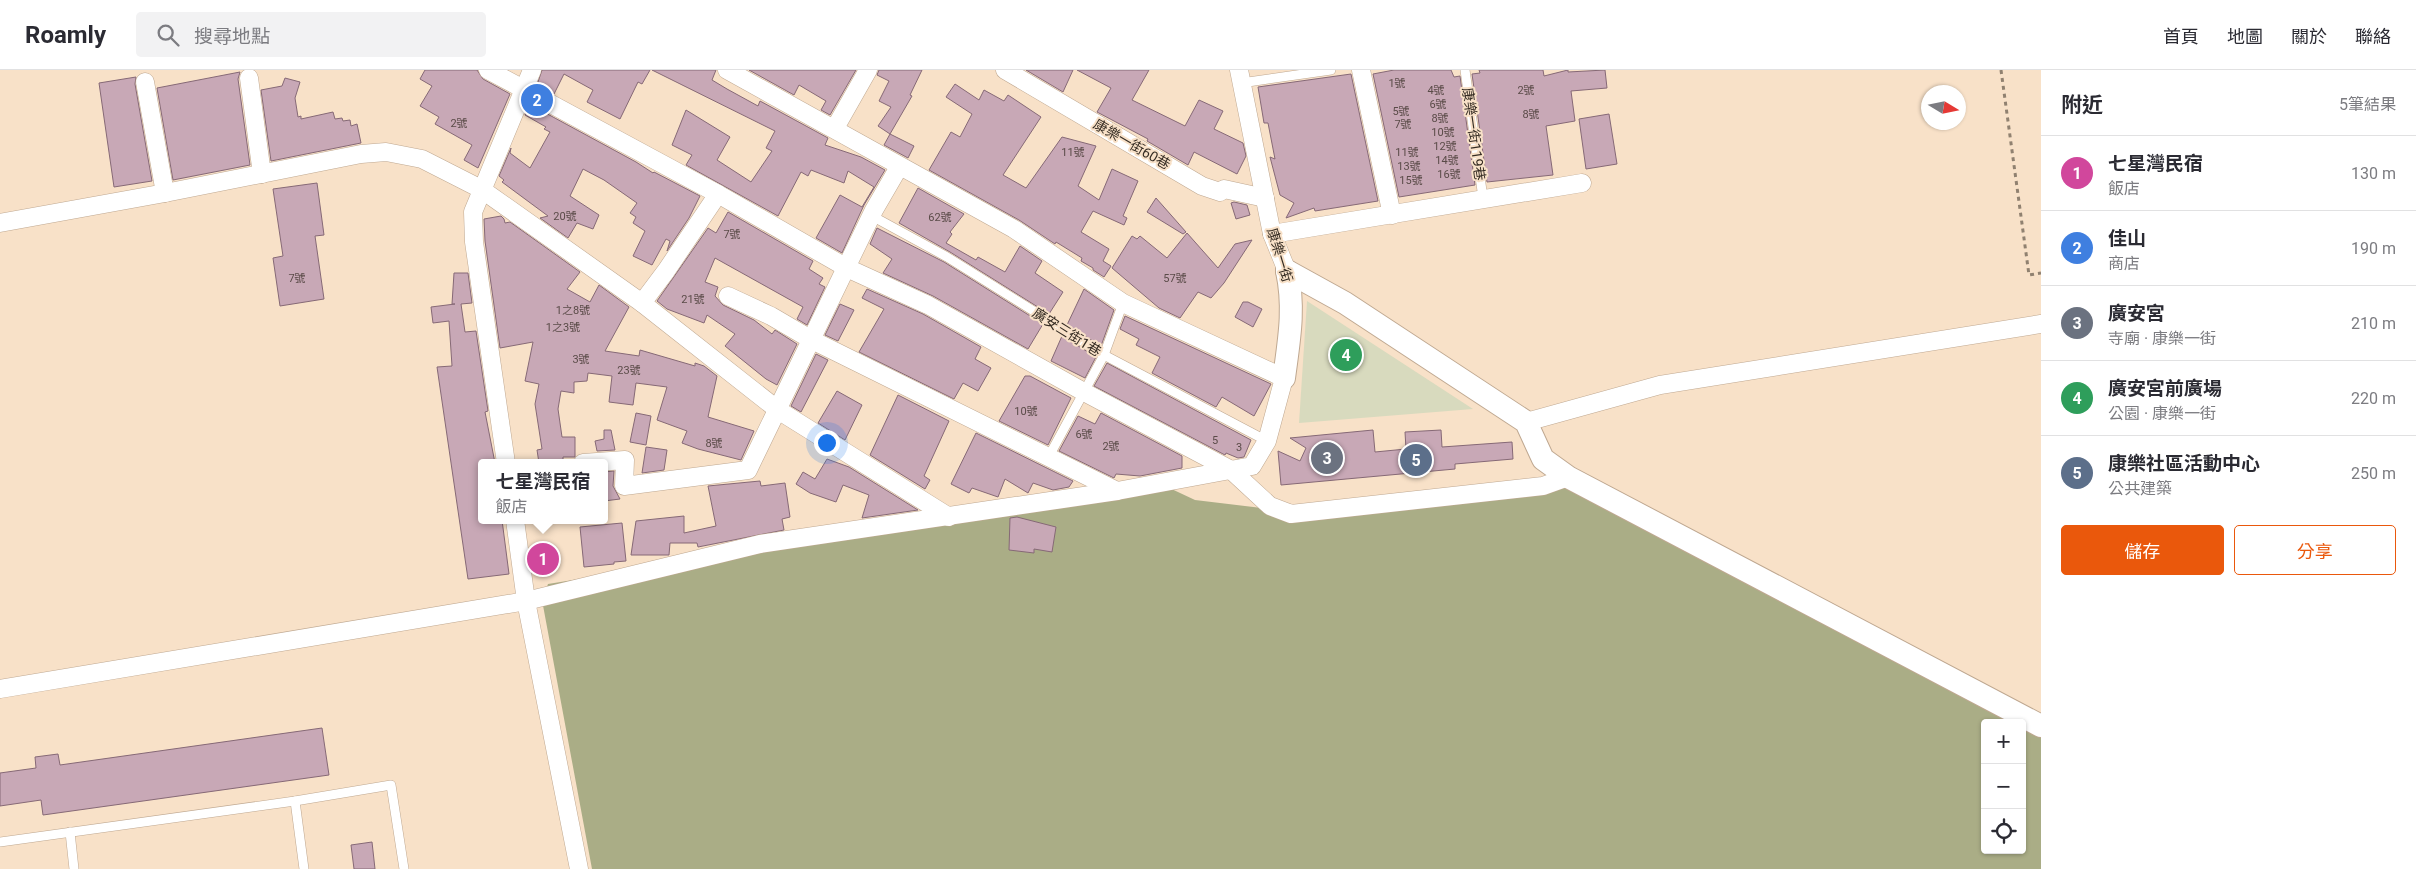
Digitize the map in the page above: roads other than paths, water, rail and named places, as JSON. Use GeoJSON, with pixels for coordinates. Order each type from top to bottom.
{"type":"FeatureCollection","features":[{"type":"Feature","properties":{"kind":"street"},"geometry":{"type":"LineString","coordinates":[[488,70],[718,194],[847,268],[928,305],[1084,392],[1231,470],[1270,506],[1291,514],[1543,486],[1568,477]]}},
{"type":"Feature","properties":{"kind":"street"},"geometry":{"type":"LineString","coordinates":[[505,459],[474,242],[473,212],[481,188],[532,70]]}},
{"type":"Feature","properties":{"kind":"street"},"geometry":{"type":"LineString","coordinates":[[728,70],[835,128],[899,167],[956,196],[1014,229],[1123,303],[1284,378]]}},
{"type":"Feature","properties":{"kind":"street"},"geometry":{"type":"LineString","coordinates":[[835,128],[868,70]]}},
{"type":"Feature","properties":{"kind":"street","name":"康樂一街60巷"},"geometry":{"type":"LineString","coordinates":[[1005,70],[1202,186],[1220,192],[1224,189],[1265,198]]}},
{"type":"Feature","properties":{"kind":"street"},"geometry":{"type":"LineString","coordinates":[[1361,70],[1392,215]]}},
{"type":"Feature","properties":{"kind":"street","name":"康樂一街"},"geometry":{"type":"LineString","coordinates":[[0,689],[526,601],[760,544],[1117,491],[1252,466],[1267,441],[1284,378],[1292,319],[1291,290],[1287,271],[1272,234],[1240,76]]}},
{"type":"Feature","properties":{"kind":"street"},"geometry":{"type":"LineString","coordinates":[[248,78],[262,174]]}},
{"type":"Feature","properties":{"kind":"street"},"geometry":{"type":"LineString","coordinates":[[145,82],[164,193]]}},
{"type":"Feature","properties":{"kind":"street"},"geometry":{"type":"LineString","coordinates":[[0,223],[339,158],[386,152],[422,159],[481,188],[642,303],[778,410],[949,517]]}},
{"type":"Feature","properties":{"kind":"street"},"geometry":{"type":"LineString","coordinates":[[608,461],[625,460],[624,486],[748,470],[872,216],[899,167]]}},
{"type":"Feature","properties":{"kind":"street"},"geometry":{"type":"LineString","coordinates":[[1272,234],[1582,183]]}},
{"type":"Feature","properties":{"kind":"street"},"geometry":{"type":"LineString","coordinates":[[642,303],[718,194]]}},
{"type":"Feature","properties":{"kind":"street"},"geometry":{"type":"LineString","coordinates":[[1287,271],[1345,303],[1526,422],[1544,459],[1568,477],[2041,726]]}},
{"type":"Feature","properties":{"kind":"street"},"geometry":{"type":"LineString","coordinates":[[728,296],[771,316],[812,340],[1117,491]]}},
{"type":"Feature","properties":{"kind":"street"},"geometry":{"type":"LineString","coordinates":[[1526,422],[1660,385],[2041,324]]}},
{"type":"Feature","properties":{"kind":"street"},"geometry":{"type":"LineString","coordinates":[[516,524],[526,601],[578,869]]}},
{"type":"Feature","properties":{"kind":"lane"},"geometry":{"type":"LineString","coordinates":[[1240,76],[1331,70]]}},
{"type":"Feature","properties":{"kind":"lane","name":"康樂一街119巷"},"geometry":{"type":"LineString","coordinates":[[1465,70],[1482,198]]}},
{"type":"Feature","properties":{"kind":"lane","name":"廣安三街1巷"},"geometry":{"type":"LineString","coordinates":[[872,216],[948,258],[1104,355],[1267,441]]}},
{"type":"Feature","properties":{"kind":"lane"},"geometry":{"type":"LineString","coordinates":[[1048,458],[1104,355],[1123,303]]}},
{"type":"Feature","properties":{"kind":"lane"},"geometry":{"type":"LineString","coordinates":[[0,842],[295,801],[391,784],[404,869]]}},
{"type":"Feature","properties":{"kind":"lane"},"geometry":{"type":"LineString","coordinates":[[295,801],[304,869]]}},
{"type":"Feature","properties":{"kind":"lane"},"geometry":{"type":"LineString","coordinates":[[70,832],[74,869]]}},
{"type":"Feature","properties":{"kind":"place","name":"佳山"},"geometry":{"type":"Point","coordinates":[537,100]}},
{"type":"Feature","properties":{"kind":"place","name":"廣安宮前廣場"},"geometry":{"type":"Point","coordinates":[1346,355]}},
{"type":"Feature","properties":{"kind":"place","name":"廣安宮"},"geometry":{"type":"Point","coordinates":[1327,458]}},
{"type":"Feature","properties":{"kind":"place","name":"康樂社區活動中心"},"geometry":{"type":"Point","coordinates":[1416,460]}},
{"type":"Feature","properties":{"kind":"place","name":"七星灣民宿"},"geometry":{"type":"Point","coordinates":[543,559]}}]}
